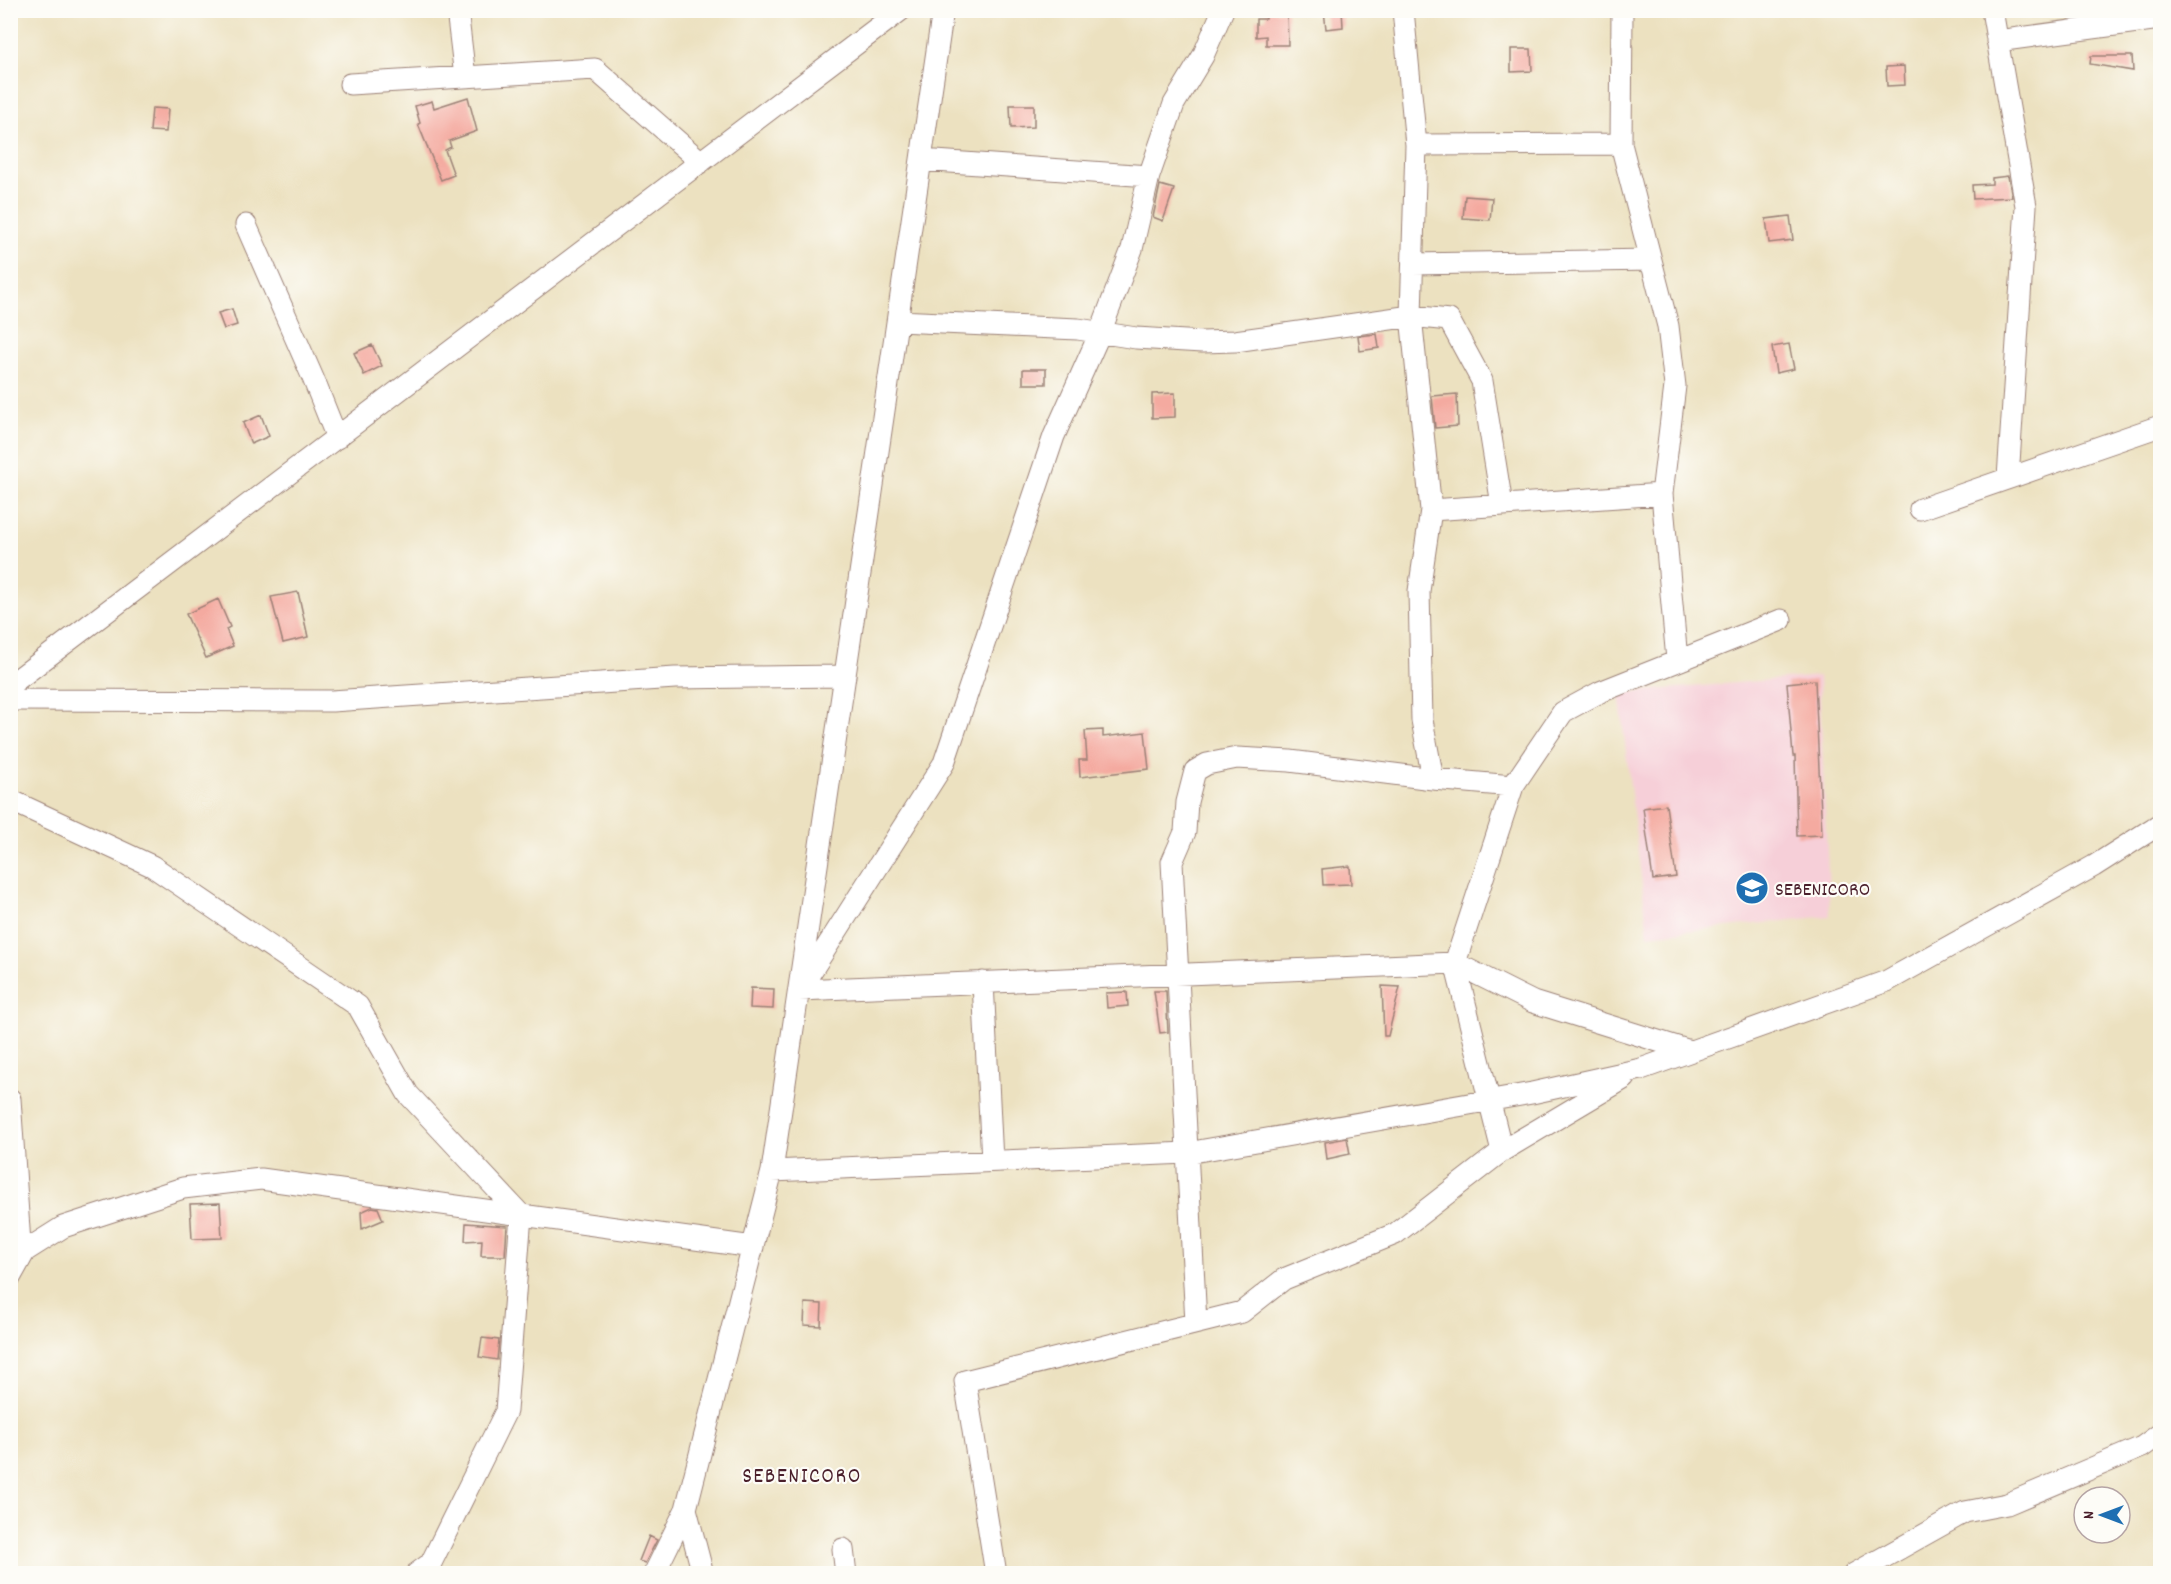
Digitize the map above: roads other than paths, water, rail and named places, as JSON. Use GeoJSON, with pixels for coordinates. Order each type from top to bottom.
{"type":"FeatureCollection","features":[{"type":"Feature","properties":{"kind":"street"},"geometry":{"type":"LineString","coordinates":[[457,10],[465,77]]}},
{"type":"Feature","properties":{"kind":"street"},"geometry":{"type":"LineString","coordinates":[[10,685],[901,10]]}},
{"type":"Feature","properties":{"kind":"street"},"geometry":{"type":"LineString","coordinates":[[654,1574],[686,1509],[772,1171],[943,10]]}},
{"type":"Feature","properties":{"kind":"street"},"geometry":{"type":"LineString","coordinates":[[799,990],[944,763],[1054,436],[1100,333],[1132,249],[1149,176],[1174,104],[1203,56],[1223,10]]}},
{"type":"Feature","properties":{"kind":"street"},"geometry":{"type":"LineString","coordinates":[[1403,10],[1416,145],[1411,316],[1431,510],[1419,591],[1422,720],[1433,779]]}},
{"type":"Feature","properties":{"kind":"street"},"geometry":{"type":"LineString","coordinates":[[1622,10],[1621,144],[1668,326],[1675,386],[1662,494],[1677,660]]}},
{"type":"Feature","properties":{"kind":"street"},"geometry":{"type":"LineString","coordinates":[[1992,10],[2026,207],[2008,478]]}},
{"type":"Feature","properties":{"kind":"street"},"geometry":{"type":"LineString","coordinates":[[1997,41],[2160,19]]}},
{"type":"Feature","properties":{"kind":"street"},"geometry":{"type":"LineString","coordinates":[[350,84],[595,69],[701,162]]}},
{"type":"Feature","properties":{"kind":"street"},"geometry":{"type":"LineString","coordinates":[[1416,145],[1621,144]]}},
{"type":"Feature","properties":{"kind":"street"},"geometry":{"type":"LineString","coordinates":[[921,160],[1149,176]]}},
{"type":"Feature","properties":{"kind":"street"},"geometry":{"type":"LineString","coordinates":[[246,225],[337,438]]}},
{"type":"Feature","properties":{"kind":"street"},"geometry":{"type":"LineString","coordinates":[[1413,264],[1651,260]]}},
{"type":"Feature","properties":{"kind":"street"},"geometry":{"type":"LineString","coordinates":[[898,321],[1078,329],[1168,341],[1235,341],[1411,316],[1449,320],[1482,381],[1502,505]]}},
{"type":"Feature","properties":{"kind":"street"},"geometry":{"type":"LineString","coordinates":[[1920,509],[2160,426]]}},
{"type":"Feature","properties":{"kind":"street"},"geometry":{"type":"LineString","coordinates":[[1431,510],[1662,494]]}},
{"type":"Feature","properties":{"kind":"street"},"geometry":{"type":"LineString","coordinates":[[1503,1151],[1455,963],[1513,786],[1563,712],[1600,692],[1781,620]]}},
{"type":"Feature","properties":{"kind":"street"},"geometry":{"type":"LineString","coordinates":[[10,700],[332,701],[675,678],[845,676]]}},
{"type":"Feature","properties":{"kind":"street"},"geometry":{"type":"LineString","coordinates":[[1196,1323],[1172,862],[1185,832],[1187,802],[1195,771],[1207,764],[1237,758],[1290,761],[1433,779],[1513,786]]}},
{"type":"Feature","properties":{"kind":"street"},"geometry":{"type":"LineString","coordinates":[[10,800],[152,866],[357,1006],[408,1094],[521,1215],[506,1411],[431,1563],[416,1574]]}},
{"type":"Feature","properties":{"kind":"street"},"geometry":{"type":"LineString","coordinates":[[772,1171],[1186,1153],[1490,1100],[1641,1069],[1887,981],[2094,866],[2160,824]]}},
{"type":"Feature","properties":{"kind":"street"},"geometry":{"type":"LineString","coordinates":[[799,990],[1455,963],[1533,1002],[1690,1051]]}},
{"type":"Feature","properties":{"kind":"street"},"geometry":{"type":"LineString","coordinates":[[983,982],[993,1161]]}},
{"type":"Feature","properties":{"kind":"street"},"geometry":{"type":"LineString","coordinates":[[996,1574],[964,1381],[1242,1312],[1284,1279],[1395,1234],[1503,1151],[1641,1069]]}},
{"type":"Feature","properties":{"kind":"street"},"geometry":{"type":"LineString","coordinates":[[10,1099],[21,1258]]}},
{"type":"Feature","properties":{"kind":"street"},"geometry":{"type":"LineString","coordinates":[[10,1278],[25,1251],[63,1227],[183,1188],[261,1179],[753,1247]]}},
{"type":"Feature","properties":{"kind":"street"},"geometry":{"type":"LineString","coordinates":[[1854,1574],[1965,1512],[2007,1504],[2142,1447],[2160,1434]]}},
{"type":"Feature","properties":{"kind":"street"},"geometry":{"type":"LineString","coordinates":[[686,1509],[703,1574]]}},
{"type":"Feature","properties":{"kind":"street"},"geometry":{"type":"LineString","coordinates":[[843,1549],[846,1574]]}},
{"type":"Feature","properties":{"kind":"place","name":"SEBENICORO"},"geometry":{"type":"Point","coordinates":[1752,888]}},
{"type":"Feature","properties":{"kind":"district","name":"SEBENICORO"},"geometry":{"type":"Point","coordinates":[802,1474]}}]}
